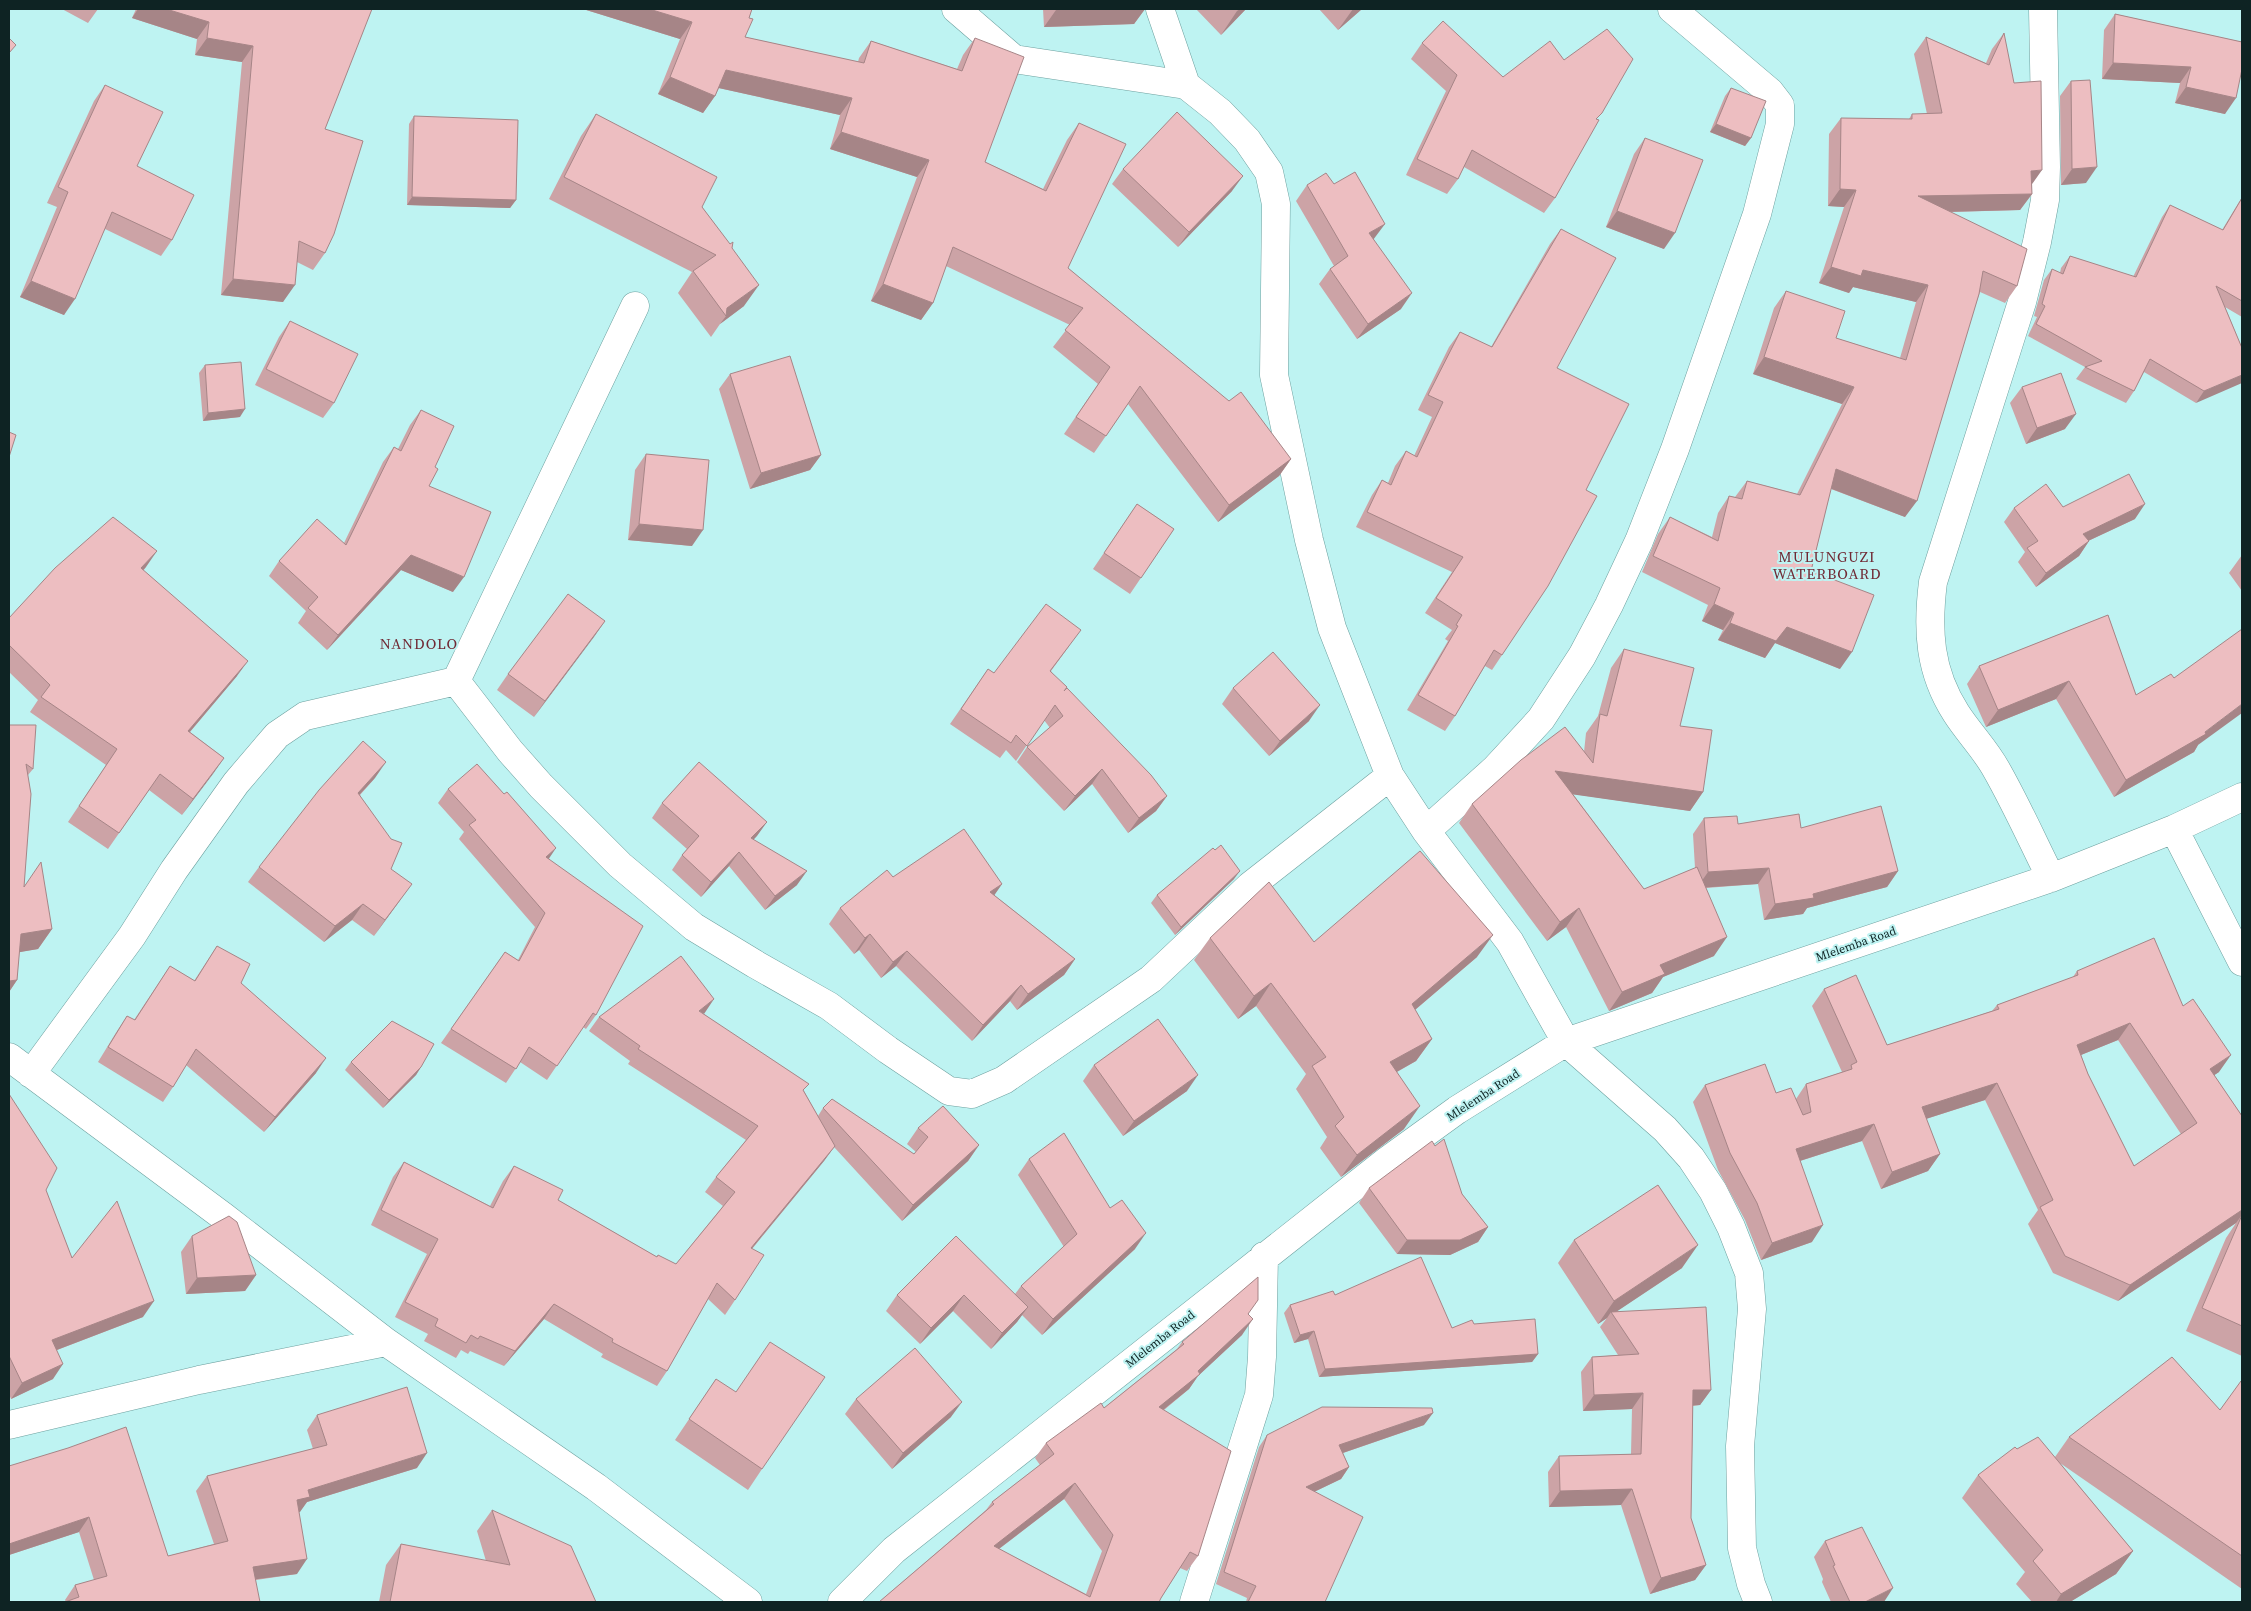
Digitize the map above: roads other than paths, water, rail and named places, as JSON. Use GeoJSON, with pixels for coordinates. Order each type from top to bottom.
{"type":"FeatureCollection","features":[{"type":"Feature","properties":{"kind":"street"},"geometry":{"type":"LineString","coordinates":[[956,9],[1014,59],[1186,85],[1220,112],[1247,140],[1269,172],[1276,204],[1274,375],[1308,540],[1332,628],[1390,776],[1426,831],[1510,942],[1566,1042],[1665,1129],[1691,1158],[1713,1191],[1728,1220],[1749,1274],[1752,1309],[1740,1446],[1742,1548],[1751,1584],[1758,1602]]}},
{"type":"Feature","properties":{"kind":"street"},"geometry":{"type":"LineString","coordinates":[[1160,9],[1186,85]]}},
{"type":"Feature","properties":{"kind":"street"},"geometry":{"type":"LineString","coordinates":[[1426,831],[1495,769],[1541,719],[1582,656],[1609,605],[1642,532],[1678,440],[1757,214],[1780,124],[1780,105],[1770,92],[1672,9]]}},
{"type":"Feature","properties":{"kind":"street"},"geometry":{"type":"LineString","coordinates":[[2043,9],[2045,200],[2022,302],[1933,582],[1930,610],[1931,651],[1941,687],[1956,713],[1995,768],[2051,878]]}},
{"type":"Feature","properties":{"kind":"street"},"geometry":{"type":"LineString","coordinates":[[456,681],[635,306]]}},
{"type":"Feature","properties":{"kind":"street"},"geometry":{"type":"LineString","coordinates":[[456,681],[510,751],[541,786],[620,865],[694,927],[829,1006],[888,1050],[949,1090],[972,1094],[1004,1080],[1151,979],[1250,886],[1390,776]]}},
{"type":"Feature","properties":{"kind":"street"},"geometry":{"type":"LineString","coordinates":[[31,1074],[132,936],[174,870],[236,782],[277,735],[305,716],[456,681]]}},
{"type":"Feature","properties":{"kind":"street","name":"Mlelemba Road"},"geometry":{"type":"LineString","coordinates":[[842,1602],[894,1550],[1264,1256],[1457,1110],[1566,1042],[2051,878],[2174,829],[2242,797]]}},
{"type":"Feature","properties":{"kind":"street"},"geometry":{"type":"LineString","coordinates":[[2174,829],[2242,962]]}},
{"type":"Feature","properties":{"kind":"street"},"geometry":{"type":"LineString","coordinates":[[9,1058],[224,1217],[386,1342],[596,1486],[748,1602]]}},
{"type":"Feature","properties":{"kind":"street"},"geometry":{"type":"LineString","coordinates":[[1194,1602],[1259,1394],[1262,1357],[1264,1256]]}},
{"type":"Feature","properties":{"kind":"street"},"geometry":{"type":"LineString","coordinates":[[9,1425],[199,1380],[386,1342]]}},
{"type":"Feature","properties":{"kind":"district","name":"MULUNGUZI WATERBOARD"},"geometry":{"type":"Point","coordinates":[1827,566]}},
{"type":"Feature","properties":{"kind":"district","name":"NANDOLO"},"geometry":{"type":"Point","coordinates":[419,644]}}]}
